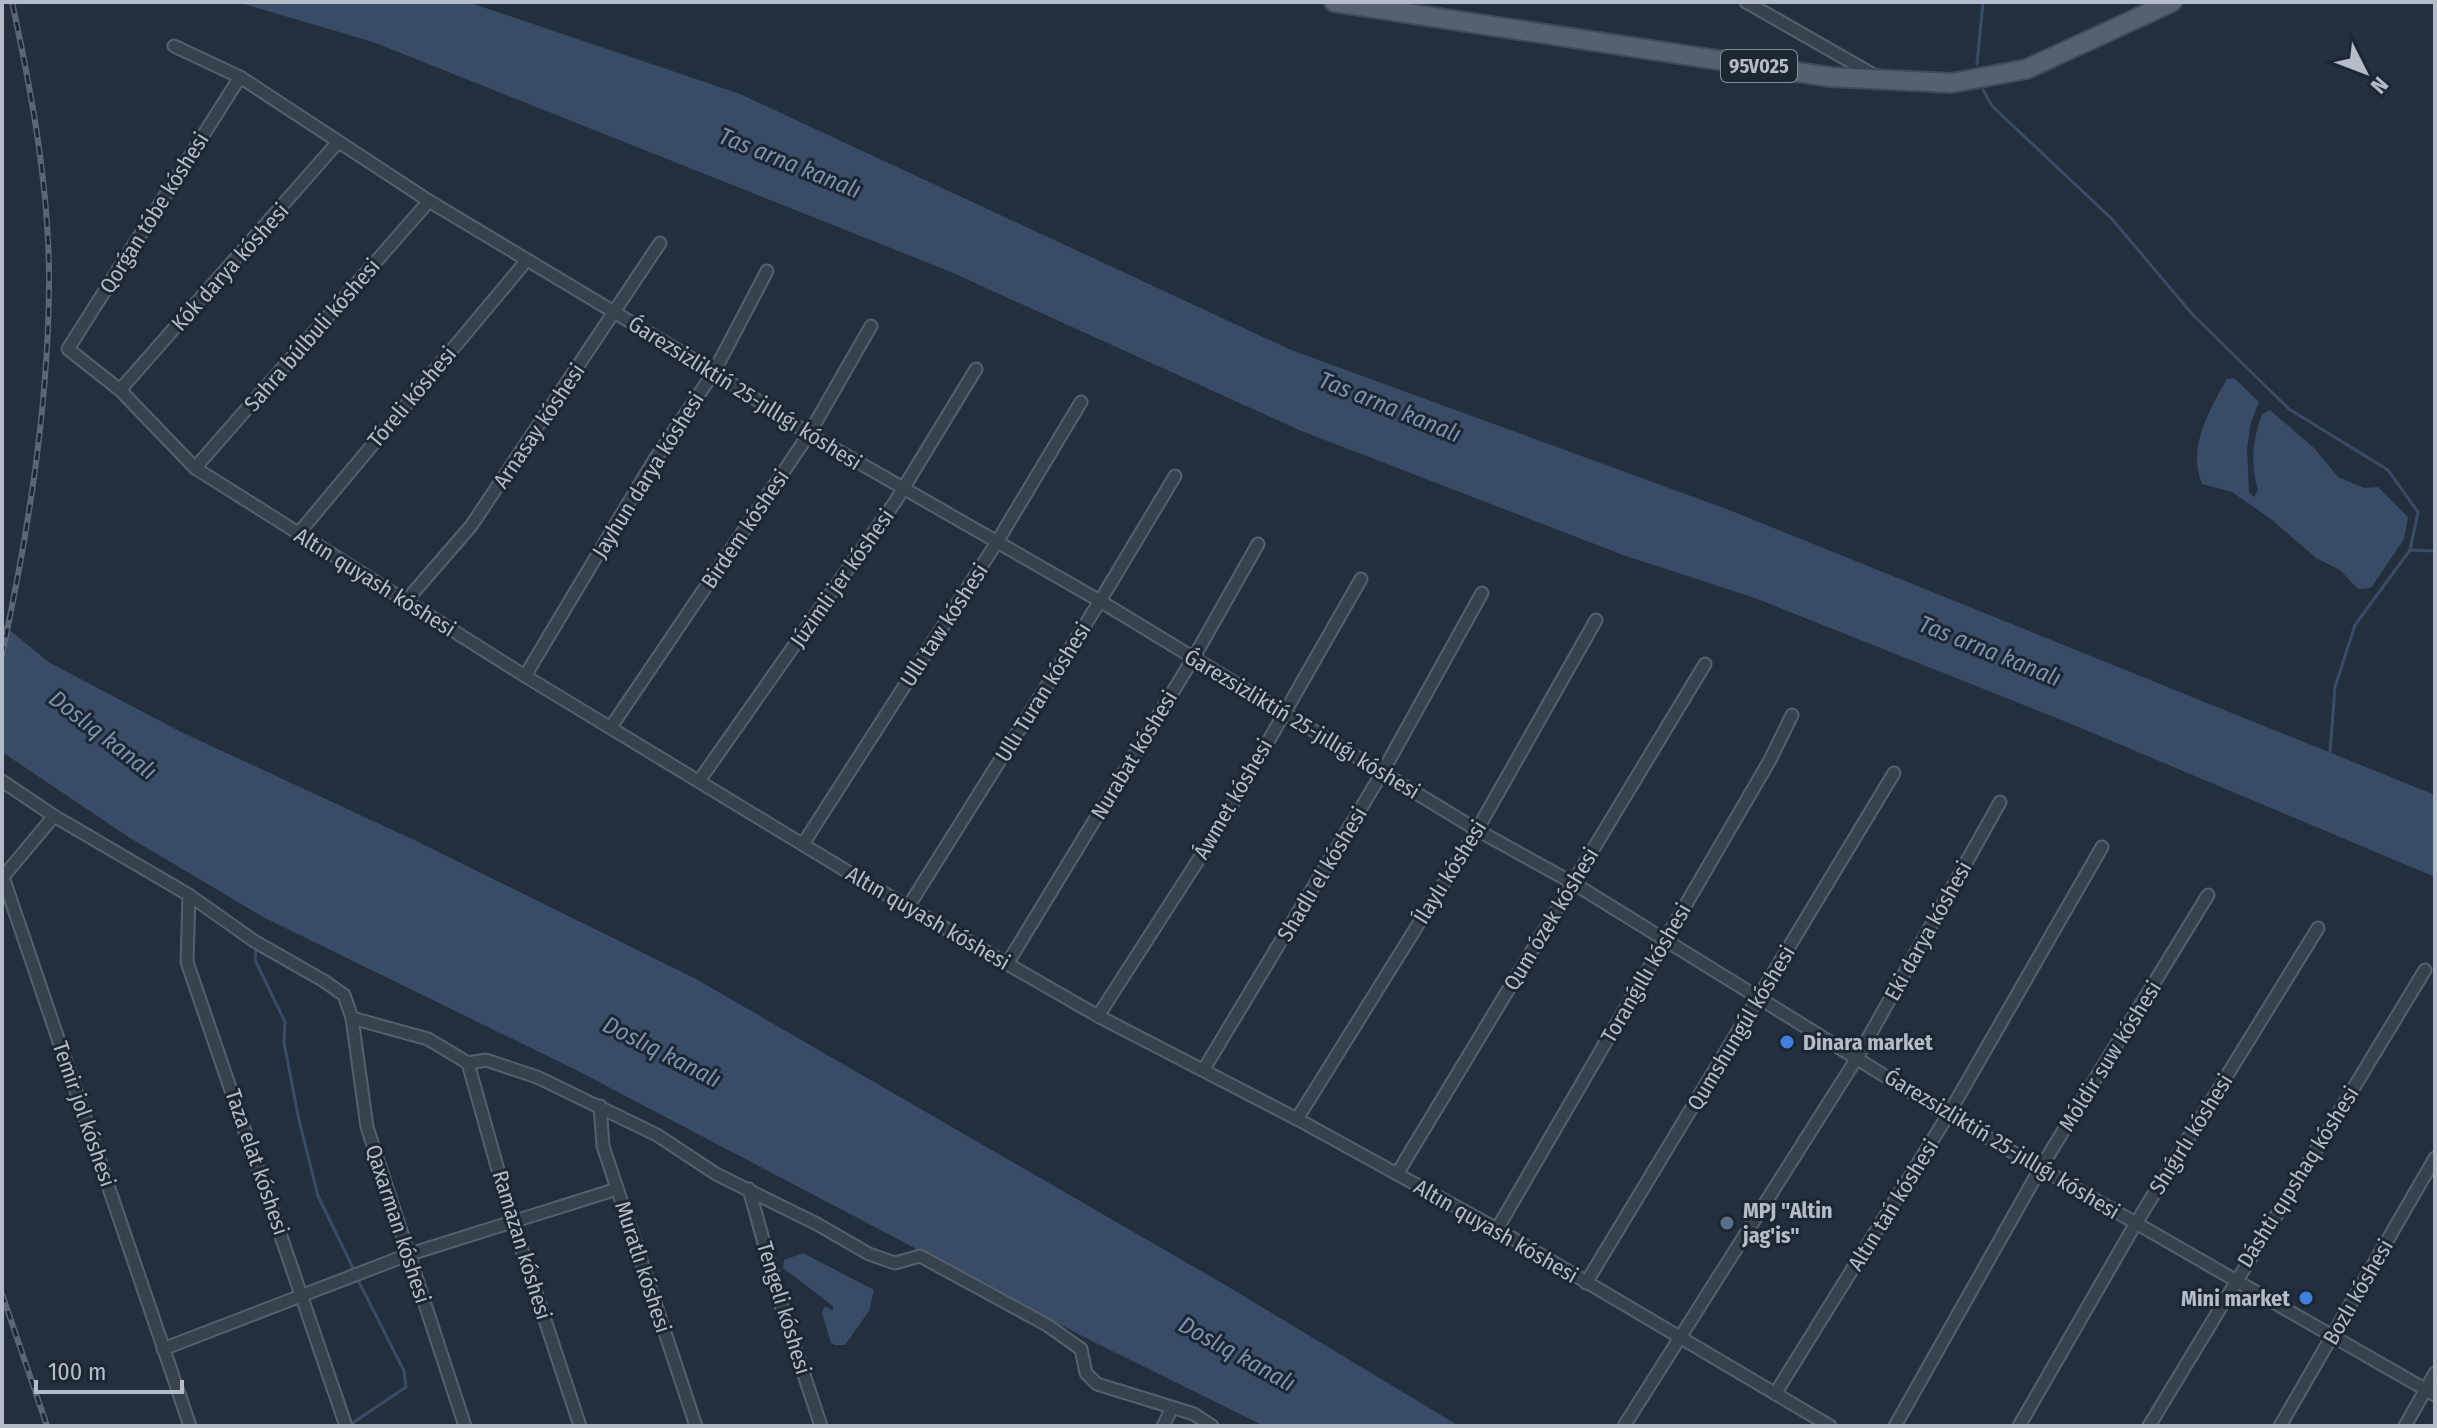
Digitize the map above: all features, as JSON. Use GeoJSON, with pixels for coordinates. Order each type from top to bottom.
{"type":"FeatureCollection","features":[{"type":"Feature","properties":{"kind":"main road","name":"95V025"},"geometry":{"type":"LineString","coordinates":[[1334,2],[1885,82],[1952,83],[2027,69],[2172,2]]}},
{"type":"Feature","properties":{"kind":"street"},"geometry":{"type":"LineString","coordinates":[[1746,2],[1885,82]]}},
{"type":"Feature","properties":{"kind":"street","name":"Ǵarezsizliktiń 25-jıllıǵı kóshesi"},"geometry":{"type":"LineString","coordinates":[[174,46],[240,77],[429,201],[714,372],[809,434],[1100,601],[1477,830],[1573,883],[1761,996],[1948,1115],[2331,1338],[2430,1392]]}},
{"type":"Feature","properties":{"kind":"street","name":"Qorǵan tóbe kóshesi"},"geometry":{"type":"LineString","coordinates":[[68,349],[240,77]]}},
{"type":"Feature","properties":{"kind":"street","name":"Kók darya kóshesi"},"geometry":{"type":"LineString","coordinates":[[120,390],[338,142]]}},
{"type":"Feature","properties":{"kind":"street","name":"Sahra búlbuli kóshesi"},"geometry":{"type":"LineString","coordinates":[[195,468],[429,201]]}},
{"type":"Feature","properties":{"kind":"street","name":"Arnasay kóshesi"},"geometry":{"type":"LineString","coordinates":[[406,601],[471,526],[660,243]]}},
{"type":"Feature","properties":{"kind":"street","name":"Tóreli kóshesi"},"geometry":{"type":"LineString","coordinates":[[298,534],[527,260]]}},
{"type":"Feature","properties":{"kind":"street","name":"Jayhun darya kóshesi"},"geometry":{"type":"LineString","coordinates":[[525,676],[653,462],[714,372],[767,271]]}},
{"type":"Feature","properties":{"kind":"street","name":"Birdem kóshesi"},"geometry":{"type":"LineString","coordinates":[[611,727],[809,434],[871,326]]}},
{"type":"Feature","properties":{"kind":"street","name":"Altın quyash kóshesi"},"geometry":{"type":"LineString","coordinates":[[68,349],[120,390],[195,468],[525,676],[1007,964],[1098,1016],[1204,1069],[1497,1229],[1830,1426]]}},
{"type":"Feature","properties":{"kind":"street","name":"Júzimli jer kóshesi"},"geometry":{"type":"LineString","coordinates":[[699,781],[903,490],[976,369]]}},
{"type":"Feature","properties":{"kind":"street","name":"Ullı taw kóshesi"},"geometry":{"type":"LineString","coordinates":[[803,844],[997,542],[1081,402]]}},
{"type":"Feature","properties":{"kind":"street","name":"Ullı Turan kóshesi"},"geometry":{"type":"LineString","coordinates":[[908,907],[1175,476]]}},
{"type":"Feature","properties":{"kind":"street","name":"Nurabat kóshesi"},"geometry":{"type":"LineString","coordinates":[[1007,964],[1194,657],[1258,544]]}},
{"type":"Feature","properties":{"kind":"street","name":"Áwmet kóshesi"},"geometry":{"type":"LineString","coordinates":[[1098,1016],[1217,831],[1282,712],[1361,579]]}},
{"type":"Feature","properties":{"kind":"street","name":"Shadlı el kóshesi"},"geometry":{"type":"LineString","coordinates":[[1204,1069],[1382,773],[1482,593]]}},
{"type":"Feature","properties":{"kind":"street","name":"Ílaylı kóshesi"},"geometry":{"type":"LineString","coordinates":[[1297,1119],[1477,830],[1596,620]]}},
{"type":"Feature","properties":{"kind":"street","name":"Qum ózek kóshesi"},"geometry":{"type":"LineString","coordinates":[[1397,1174],[1705,664]]}},
{"type":"Feature","properties":{"kind":"street","name":"Toranǵıllı kóshesi"},"geometry":{"type":"LineString","coordinates":[[1497,1229],[1770,760],[1792,715]]}},
{"type":"Feature","properties":{"kind":"street","name":"Qumshungúl kóshesi"},"geometry":{"type":"LineString","coordinates":[[1586,1283],[1894,773]]}},
{"type":"Feature","properties":{"kind":"street"},"geometry":{"type":"LineString","coordinates":[[2,781],[54,816],[189,895],[254,941],[344,995],[352,1018],[428,1039],[468,1063],[486,1060],[537,1077],[657,1135],[716,1174],[869,1254],[895,1263],[920,1256],[1047,1325],[1081,1349],[1086,1373],[1097,1384],[1194,1414],[1212,1426]]}},
{"type":"Feature","properties":{"kind":"street","name":"Eki darya kóshesi"},"geometry":{"type":"LineString","coordinates":[[1624,1426],[1857,1058],[2000,802]]}},
{"type":"Feature","properties":{"kind":"street","name":"Temir jol kóshesi"},"geometry":{"type":"LineString","coordinates":[[54,816],[3,877],[190,1426]]}},
{"type":"Feature","properties":{"kind":"street","name":"Altın tań kóshesi"},"geometry":{"type":"LineString","coordinates":[[1775,1394],[1948,1115],[2102,847]]}},
{"type":"Feature","properties":{"kind":"street","name":"Taza elat kóshesi"},"geometry":{"type":"LineString","coordinates":[[189,895],[187,962],[346,1426]]}},
{"type":"Feature","properties":{"kind":"street","name":"Móldir suw kóshesi"},"geometry":{"type":"LineString","coordinates":[[1895,1426],[2040,1169],[2208,895]]}},
{"type":"Feature","properties":{"kind":"street","name":"Shıǵırlı kóshesi"},"geometry":{"type":"LineString","coordinates":[[2019,1426],[2136,1223],[2318,928]]}},
{"type":"Feature","properties":{"kind":"street","name":"Dáshti qıpshaq kóshesi"},"geometry":{"type":"LineString","coordinates":[[2149,1426],[2234,1280],[2425,970]]}},
{"type":"Feature","properties":{"kind":"street","name":"Qaxarman kóshesi"},"geometry":{"type":"LineString","coordinates":[[352,1018],[367,1127],[465,1426]]}},
{"type":"Feature","properties":{"kind":"street","name":"Ramazan kóshesi"},"geometry":{"type":"LineString","coordinates":[[468,1063],[512,1220],[580,1426]]}},
{"type":"Feature","properties":{"kind":"street","name":"Muratlı kóshesi"},"geometry":{"type":"LineString","coordinates":[[600,1106],[603,1146],[696,1426]]}},
{"type":"Feature","properties":{"kind":"street","name":"Bozlı kóshesi"},"geometry":{"type":"LineString","coordinates":[[2280,1426],[2435,1158]]}},
{"type":"Feature","properties":{"kind":"street"},"geometry":{"type":"LineString","coordinates":[[163,1349],[407,1255],[617,1189]]}},
{"type":"Feature","properties":{"kind":"street","name":"Tengeli kóshesi"},"geometry":{"type":"LineString","coordinates":[[749,1189],[782,1308],[821,1426]]}},
{"type":"Feature","properties":{"kind":"street"},"geometry":{"type":"LineString","coordinates":[[2405,1426],[2430,1392],[2435,1373]]}},
{"type":"Feature","properties":{"kind":"street"},"geometry":{"type":"LineString","coordinates":[[1163,1426],[1172,1408]]}},
{"type":"Feature","properties":{"kind":"water","name":"Tas arna kanalı"},"geometry":{"type":"Polygon","coordinates":[[[237,2],[468,2],[740,94],[1291,350],[1729,510],[2435,795],[2435,877],[2069,723],[1755,598],[1623,555],[1299,430],[951,272],[373,42],[237,2]]]}},
{"type":"Feature","properties":{"kind":"water"},"geometry":{"type":"Polygon","coordinates":[[[2234,378],[2259,402],[2251,422],[2247,448],[2249,492],[2254,497],[2258,490],[2253,461],[2256,433],[2262,414],[2270,410],[2315,449],[2338,477],[2364,488],[2378,487],[2408,517],[2404,539],[2371,588],[2358,589],[2340,570],[2316,558],[2271,519],[2232,492],[2202,484],[2197,457],[2202,430],[2227,379],[2234,378]]]}},
{"type":"Feature","properties":{"kind":"water","name":"Doslıq kanalı"},"geometry":{"type":"Polygon","coordinates":[[[2,624],[50,663],[181,732],[412,839],[696,979],[1227,1286],[1459,1426],[1264,1426],[1084,1337],[576,1070],[265,918],[130,838],[2,752],[2,624]]]}},
{"type":"Feature","properties":{"kind":"water"},"geometry":{"type":"Polygon","coordinates":[[[803,1253],[874,1290],[869,1311],[845,1345],[831,1343],[822,1313],[825,1306],[833,1311],[833,1306],[783,1268],[784,1260],[803,1253]]]}},
{"type":"Feature","properties":{"kind":"waterway"},"geometry":{"type":"LineString","coordinates":[[1977,64],[1983,2]]}},
{"type":"Feature","properties":{"kind":"waterway"},"geometry":{"type":"LineString","coordinates":[[1983,90],[1992,106],[2112,219],[2193,315],[2289,409],[2388,470],[2418,512],[2410,550],[2355,625],[2335,687],[2330,752]]}},
{"type":"Feature","properties":{"kind":"waterway"},"geometry":{"type":"LineString","coordinates":[[2410,550],[2435,551]]}},
{"type":"Feature","properties":{"kind":"waterway"},"geometry":{"type":"LineString","coordinates":[[256,945],[255,960],[285,1022],[284,1043],[318,1196],[353,1268]]}},
{"type":"Feature","properties":{"kind":"waterway"},"geometry":{"type":"LineString","coordinates":[[351,1424],[406,1387],[404,1371],[359,1282]]}},
{"type":"Feature","properties":{"kind":"railway"},"geometry":{"type":"LineString","coordinates":[[2,655],[41,425],[49,286],[49,251],[38,143],[12,2]]}},
{"type":"Feature","properties":{"kind":"railway"},"geometry":{"type":"LineString","coordinates":[[2,1294],[47,1426]]}},
{"type":"Feature","properties":{"kind":"place","name":"Dinara market"},"geometry":{"type":"Point","coordinates":[1787,1042]}},
{"type":"Feature","properties":{"kind":"place","name":"MPJ \"Altin jag'is\""},"geometry":{"type":"Point","coordinates":[1727,1223]}},
{"type":"Feature","properties":{"kind":"place","name":"Mini market"},"geometry":{"type":"Point","coordinates":[2306,1298]}}]}
